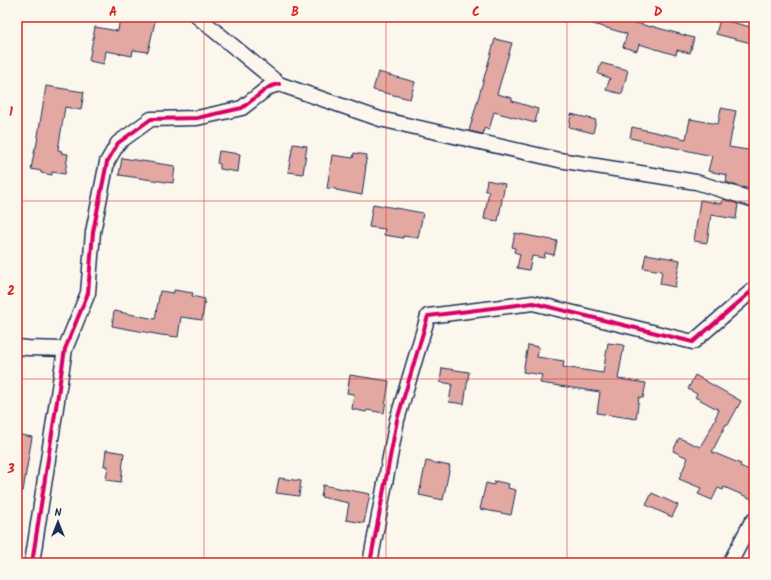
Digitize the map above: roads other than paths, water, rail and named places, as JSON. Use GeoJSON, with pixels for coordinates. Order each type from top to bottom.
{"type":"FeatureCollection","features":[{"type":"Feature","properties":{"kind":"street"},"geometry":{"type":"LineString","coordinates":[[198,17],[279,84],[380,119],[559,160],[696,182],[754,200]]}},
{"type":"Feature","properties":{"kind":"street"},"geometry":{"type":"LineString","coordinates":[[32,563],[65,349],[88,292],[93,232],[107,162],[118,143],[151,119],[197,118],[242,108],[269,87],[279,84]]}},
{"type":"Feature","properties":{"kind":"street"},"geometry":{"type":"LineString","coordinates":[[370,563],[397,420],[428,316],[533,303],[693,342],[754,289]]}},
{"type":"Feature","properties":{"kind":"street"},"geometry":{"type":"LineString","coordinates":[[17,347],[65,349]]}},
{"type":"Feature","properties":{"kind":"street"},"geometry":{"type":"LineString","coordinates":[[730,563],[753,522]]}}]}
